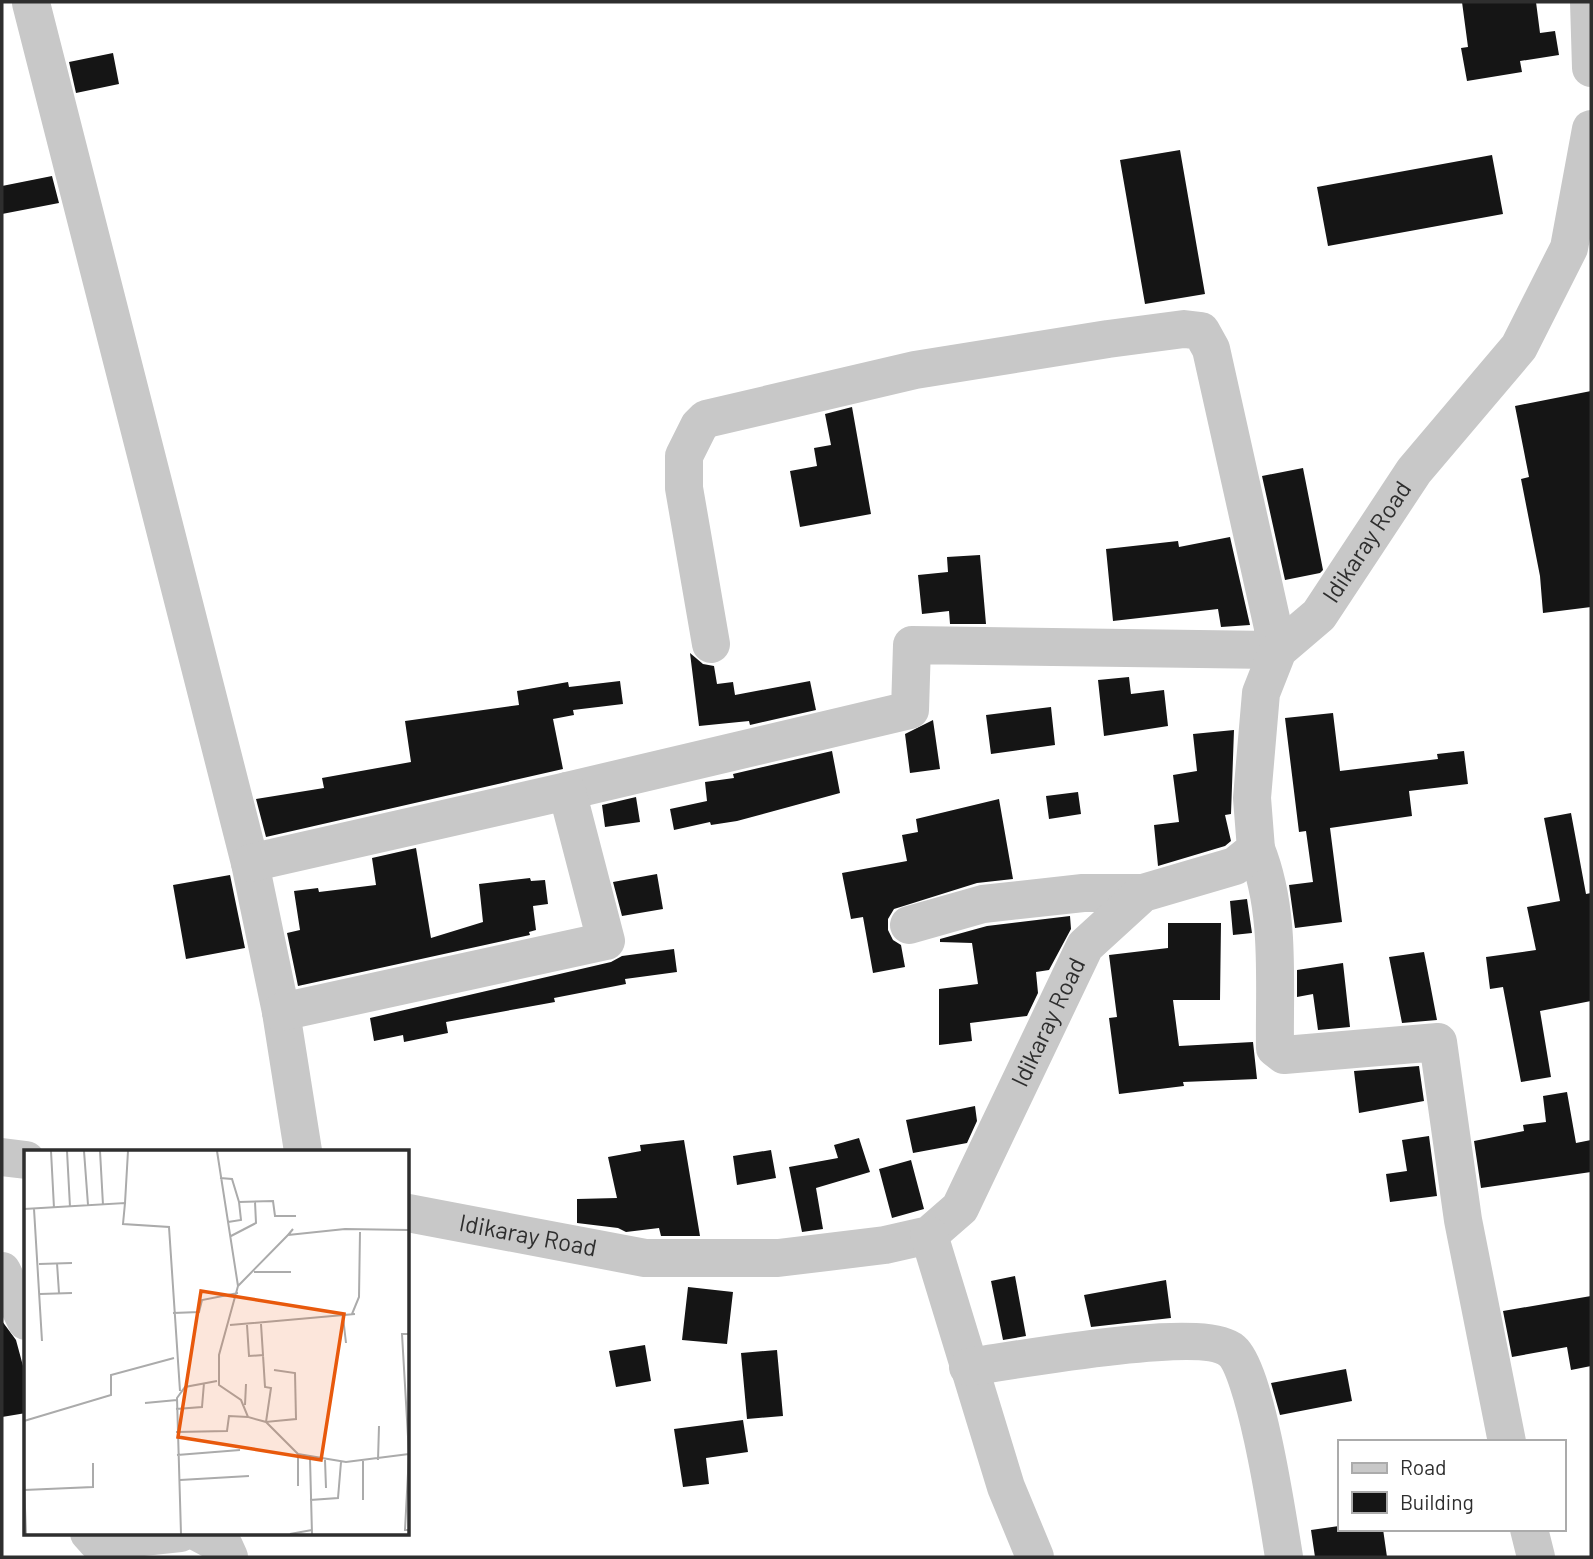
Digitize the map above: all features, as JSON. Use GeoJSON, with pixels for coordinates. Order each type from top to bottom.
{"type":"FeatureCollection","features":[{"type":"Feature","properties":{"kind":"street"},"geometry":{"type":"LineString","coordinates":[[30,2],[250,863],[281,1012],[303,1150]]}},
{"type":"Feature","properties":{"kind":"street"},"geometry":{"type":"LineString","coordinates":[[1589,2],[1591,68]]}},
{"type":"Feature","properties":{"kind":"street","name":"Idikaray Road"},"geometry":{"type":"LineString","coordinates":[[410,1213],[645,1258],[778,1258],[885,1245],[929,1235],[960,1208],[1085,946],[1143,893],[1235,866],[1256,849],[1252,798],[1261,693],[1278,650],[1319,615],[1413,471],[1519,347],[1580,246],[1591,129]]}},
{"type":"Feature","properties":{"kind":"street"},"geometry":{"type":"LineString","coordinates":[[250,863],[910,710],[912,645],[1278,650],[1211,349],[1201,331],[1184,329],[915,370],[706,419],[699,426],[684,456],[684,488],[711,643]]}},
{"type":"Feature","properties":{"kind":"street"},"geometry":{"type":"LineString","coordinates":[[281,1012],[606,941],[567,791]]}},
{"type":"Feature","properties":{"kind":"street"},"geometry":{"type":"LineString","coordinates":[[1256,849],[1266,873],[1273,909],[1275,1048],[1284,1055],[1438,1042],[1463,1220],[1507,1440]]}},
{"type":"Feature","properties":{"kind":"street"},"geometry":{"type":"LineString","coordinates":[[909,925],[984,904],[1083,893],[1143,893]]}},
{"type":"Feature","properties":{"kind":"street"},"geometry":{"type":"LineString","coordinates":[[2,1157],[24,1160]]}},
{"type":"Feature","properties":{"kind":"street"},"geometry":{"type":"LineString","coordinates":[[929,1235],[1006,1487],[1035,1557]]}},
{"type":"Feature","properties":{"kind":"street"},"geometry":{"type":"LineString","coordinates":[[2,1271],[24,1317]]}},
{"type":"Feature","properties":{"kind":"street"},"geometry":{"type":"LineString","coordinates":[[968,1367],[1174,1341],[1213,1342],[1233,1352],[1247,1378],[1273,1492],[1284,1557]]}},
{"type":"Feature","properties":{"kind":"street"},"geometry":{"type":"LineString","coordinates":[[1530,1531],[1536,1557]]}},
{"type":"Feature","properties":{"kind":"street"},"geometry":{"type":"LineString","coordinates":[[90,1534],[97,1542],[171,1534]]}},
{"type":"Feature","properties":{"kind":"street"},"geometry":{"type":"LineString","coordinates":[[201,1534],[224,1546],[229,1557]]}},
{"type":"Feature","properties":{"kind":"building"},"geometry":{"type":"Polygon","coordinates":[[[1462,2],[1536,2],[1540,33],[1555,31],[1559,55],[1520,61],[1522,72],[1467,81],[1461,48],[1468,47],[1462,2]]]}},
{"type":"Feature","properties":{"kind":"building"},"geometry":{"type":"Polygon","coordinates":[[[113,53],[119,84],[76,93],[69,62],[113,53]]]}},
{"type":"Feature","properties":{"kind":"building"},"geometry":{"type":"Polygon","coordinates":[[[1180,150],[1205,294],[1145,304],[1120,160],[1180,150]]]}},
{"type":"Feature","properties":{"kind":"building"},"geometry":{"type":"Polygon","coordinates":[[[1492,155],[1503,214],[1328,246],[1317,187],[1492,155]]]}},
{"type":"Feature","properties":{"kind":"building"},"geometry":{"type":"Polygon","coordinates":[[[52,176],[59,203],[2,214],[2,186],[52,176]]]}},
{"type":"Feature","properties":{"kind":"building"},"geometry":{"type":"Polygon","coordinates":[[[1591,391],[1591,607],[1543,613],[1540,576],[1521,479],[1529,477],[1515,406],[1591,391]]]}},
{"type":"Feature","properties":{"kind":"building"},"geometry":{"type":"Polygon","coordinates":[[[852,407],[871,514],[800,527],[790,471],[817,466],[814,448],[831,445],[825,414],[852,407]]]}},
{"type":"Feature","properties":{"kind":"building"},"geometry":{"type":"Polygon","coordinates":[[[1303,468],[1323,570],[1320,573],[1285,580],[1262,476],[1303,468]]]}},
{"type":"Feature","properties":{"kind":"building"},"geometry":{"type":"Polygon","coordinates":[[[1230,537],[1250,625],[1221,627],[1218,609],[1113,621],[1106,549],[1178,541],[1179,547],[1230,537]]]}},
{"type":"Feature","properties":{"kind":"building"},"geometry":{"type":"Polygon","coordinates":[[[980,555],[986,624],[950,624],[949,611],[922,614],[918,575],[948,572],[947,557],[980,555]]]}},
{"type":"Feature","properties":{"kind":"building"},"geometry":{"type":"Polygon","coordinates":[[[690,653],[703,664],[714,666],[717,684],[733,682],[735,695],[810,681],[816,710],[750,725],[749,721],[699,726],[690,653]]]}},
{"type":"Feature","properties":{"kind":"building"},"geometry":{"type":"Polygon","coordinates":[[[1129,677],[1131,694],[1164,690],[1168,726],[1104,736],[1098,680],[1129,677]]]}},
{"type":"Feature","properties":{"kind":"building"},"geometry":{"type":"Polygon","coordinates":[[[620,681],[623,704],[573,710],[574,715],[553,719],[563,769],[266,837],[256,799],[324,788],[322,778],[411,762],[405,721],[519,705],[517,691],[568,682],[569,687],[620,681]]]}},
{"type":"Feature","properties":{"kind":"building"},"geometry":{"type":"Polygon","coordinates":[[[1051,707],[1055,745],[991,754],[986,715],[1051,707]]]}},
{"type":"Feature","properties":{"kind":"building"},"geometry":{"type":"Polygon","coordinates":[[[1333,713],[1340,771],[1438,759],[1437,754],[1464,751],[1468,784],[1409,791],[1412,816],[1330,828],[1342,922],[1295,928],[1289,885],[1313,882],[1306,831],[1299,832],[1285,718],[1333,713]]]}},
{"type":"Feature","properties":{"kind":"building"},"geometry":{"type":"Polygon","coordinates":[[[933,720],[940,769],[910,773],[905,734],[933,720]]]}},
{"type":"Feature","properties":{"kind":"building"},"geometry":{"type":"Polygon","coordinates":[[[1234,730],[1231,814],[1225,815],[1231,841],[1225,846],[1158,866],[1154,825],[1179,822],[1173,775],[1197,771],[1193,734],[1234,730]]]}},
{"type":"Feature","properties":{"kind":"building"},"geometry":{"type":"Polygon","coordinates":[[[832,751],[840,793],[737,821],[711,825],[710,822],[674,830],[670,809],[707,801],[705,782],[734,778],[733,774],[832,751]]]}},
{"type":"Feature","properties":{"kind":"building"},"geometry":{"type":"Polygon","coordinates":[[[1078,792],[1081,814],[1049,819],[1046,796],[1078,792]]]}},
{"type":"Feature","properties":{"kind":"building"},"geometry":{"type":"Polygon","coordinates":[[[636,797],[640,822],[605,827],[602,805],[636,797]]]}},
{"type":"Feature","properties":{"kind":"building"},"geometry":{"type":"Polygon","coordinates":[[[999,799],[1013,879],[977,883],[894,909],[888,919],[888,930],[893,940],[901,945],[905,967],[873,973],[863,917],[851,919],[842,873],[907,861],[902,835],[918,832],[916,819],[999,799]]]}},
{"type":"Feature","properties":{"kind":"building"},"geometry":{"type":"Polygon","coordinates":[[[1571,813],[1586,894],[1591,893],[1591,1001],[1540,1011],[1551,1077],[1521,1082],[1503,987],[1490,989],[1486,957],[1536,950],[1527,907],[1560,901],[1544,818],[1571,813]]]}},
{"type":"Feature","properties":{"kind":"building"},"geometry":{"type":"Polygon","coordinates":[[[416,848],[431,938],[483,922],[479,884],[530,878],[531,881],[545,880],[548,904],[533,906],[536,930],[529,932],[530,935],[298,986],[287,933],[300,930],[294,891],[318,888],[319,892],[376,885],[372,858],[416,848]]]}},
{"type":"Feature","properties":{"kind":"building"},"geometry":{"type":"Polygon","coordinates":[[[657,874],[663,909],[622,916],[613,882],[657,874]]]}},
{"type":"Feature","properties":{"kind":"building"},"geometry":{"type":"Polygon","coordinates":[[[230,875],[245,948],[186,959],[173,885],[230,875]]]}},
{"type":"Feature","properties":{"kind":"building"},"geometry":{"type":"Polygon","coordinates":[[[1247,899],[1252,933],[1233,935],[1230,901],[1247,899]]]}},
{"type":"Feature","properties":{"kind":"building"},"geometry":{"type":"Polygon","coordinates":[[[1070,916],[1071,929],[1049,970],[1036,972],[1038,993],[1027,1016],[970,1023],[972,1041],[939,1045],[939,989],[978,984],[972,943],[940,942],[940,939],[987,926],[1070,916]]]}},
{"type":"Feature","properties":{"kind":"building"},"geometry":{"type":"Polygon","coordinates":[[[1168,923],[1221,923],[1220,1000],[1173,1000],[1179,1046],[1253,1042],[1257,1079],[1183,1082],[1184,1086],[1119,1094],[1109,1018],[1117,1017],[1109,955],[1168,948],[1168,923]]]}},
{"type":"Feature","properties":{"kind":"building"},"geometry":{"type":"Polygon","coordinates":[[[674,949],[677,972],[625,979],[626,984],[554,998],[555,1002],[446,1022],[448,1033],[404,1042],[403,1035],[374,1041],[370,1018],[611,962],[622,956],[674,949]]]}},
{"type":"Feature","properties":{"kind":"building"},"geometry":{"type":"Polygon","coordinates":[[[1424,952],[1437,1020],[1402,1023],[1389,957],[1424,952]]]}},
{"type":"Feature","properties":{"kind":"building"},"geometry":{"type":"Polygon","coordinates":[[[1343,963],[1350,1027],[1318,1030],[1313,994],[1297,997],[1297,970],[1343,963]]]}},
{"type":"Feature","properties":{"kind":"building"},"geometry":{"type":"Polygon","coordinates":[[[1419,1066],[1424,1101],[1359,1113],[1354,1071],[1419,1066]]]}},
{"type":"Feature","properties":{"kind":"building"},"geometry":{"type":"Polygon","coordinates":[[[1567,1092],[1576,1143],[1591,1140],[1591,1172],[1481,1188],[1474,1141],[1524,1131],[1523,1125],[1546,1122],[1543,1096],[1567,1092]]]}},
{"type":"Feature","properties":{"kind":"building"},"geometry":{"type":"Polygon","coordinates":[[[975,1106],[977,1121],[967,1143],[913,1153],[906,1120],[975,1106]]]}},
{"type":"Feature","properties":{"kind":"building"},"geometry":{"type":"Polygon","coordinates":[[[1429,1136],[1437,1196],[1390,1202],[1386,1174],[1407,1171],[1402,1140],[1429,1136]]]}},
{"type":"Feature","properties":{"kind":"building"},"geometry":{"type":"Polygon","coordinates":[[[859,1138],[870,1172],[816,1188],[823,1229],[802,1232],[789,1167],[838,1158],[834,1145],[859,1138]]]}},
{"type":"Feature","properties":{"kind":"building"},"geometry":{"type":"Polygon","coordinates":[[[684,1140],[700,1236],[661,1236],[659,1228],[626,1232],[618,1228],[577,1223],[577,1199],[617,1198],[608,1157],[641,1151],[640,1145],[684,1140]]]}},
{"type":"Feature","properties":{"kind":"building"},"geometry":{"type":"Polygon","coordinates":[[[771,1150],[776,1178],[737,1185],[733,1156],[771,1150]]]}},
{"type":"Feature","properties":{"kind":"building"},"geometry":{"type":"Polygon","coordinates":[[[911,1160],[924,1209],[892,1218],[879,1169],[911,1160]]]}},
{"type":"Feature","properties":{"kind":"building"},"geometry":{"type":"Polygon","coordinates":[[[1015,1276],[1026,1336],[1003,1340],[991,1281],[1015,1276]]]}},
{"type":"Feature","properties":{"kind":"building"},"geometry":{"type":"Polygon","coordinates":[[[1166,1280],[1171,1318],[1091,1327],[1084,1295],[1166,1280]]]}},
{"type":"Feature","properties":{"kind":"building"},"geometry":{"type":"Polygon","coordinates":[[[688,1287],[733,1292],[727,1344],[682,1340],[688,1287]]]}},
{"type":"Feature","properties":{"kind":"building"},"geometry":{"type":"Polygon","coordinates":[[[1591,1296],[1591,1366],[1571,1370],[1567,1347],[1512,1357],[1503,1311],[1591,1296]]]}},
{"type":"Feature","properties":{"kind":"building"},"geometry":{"type":"Polygon","coordinates":[[[2,1321],[16,1340],[24,1370],[24,1413],[2,1417],[2,1321]]]}},
{"type":"Feature","properties":{"kind":"building"},"geometry":{"type":"Polygon","coordinates":[[[645,1345],[651,1381],[616,1387],[609,1351],[645,1345]]]}},
{"type":"Feature","properties":{"kind":"building"},"geometry":{"type":"Polygon","coordinates":[[[777,1350],[783,1416],[747,1419],[741,1353],[777,1350]]]}},
{"type":"Feature","properties":{"kind":"building"},"geometry":{"type":"Polygon","coordinates":[[[1346,1369],[1352,1401],[1280,1415],[1271,1383],[1346,1369]]]}},
{"type":"Feature","properties":{"kind":"building"},"geometry":{"type":"Polygon","coordinates":[[[743,1420],[748,1452],[706,1458],[709,1484],[683,1487],[674,1429],[743,1420]]]}},
{"type":"Feature","properties":{"kind":"building"},"geometry":{"type":"Polygon","coordinates":[[[1338,1526],[1338,1531],[1383,1531],[1387,1557],[1315,1557],[1311,1530],[1338,1526]]]}}]}
